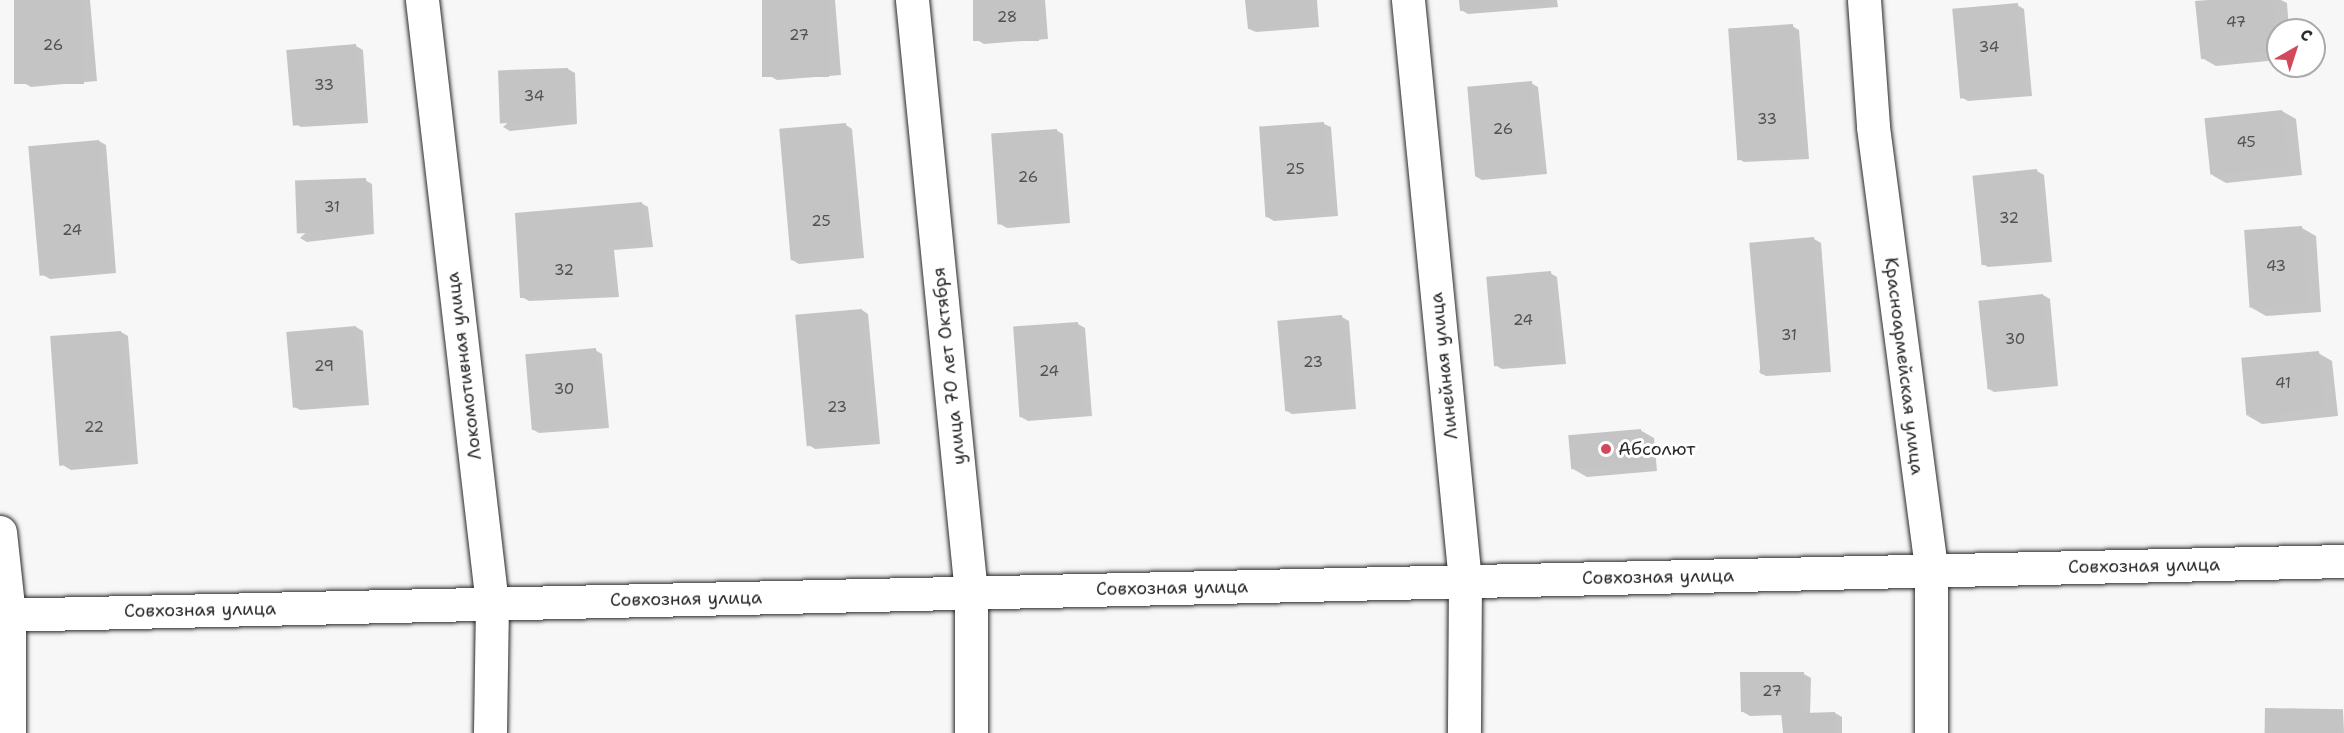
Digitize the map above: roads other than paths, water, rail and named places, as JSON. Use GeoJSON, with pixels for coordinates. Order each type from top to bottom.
{"type":"FeatureCollection","features":[{"type":"Feature","properties":{"kind":"street","name":"Локомотивная улица"},"geometry":{"type":"LineString","coordinates":[[422,0],[492,604],[490,733]]}},
{"type":"Feature","properties":{"kind":"street","name":"улица 70 лет Октября"},"geometry":{"type":"LineString","coordinates":[[912,0],[971,593],[971,733]]}},
{"type":"Feature","properties":{"kind":"street","name":"Линейная улица"},"geometry":{"type":"LineString","coordinates":[[1408,0],[1465,581],[1464,733]]}},
{"type":"Feature","properties":{"kind":"street","name":"Красноармейская улица"},"geometry":{"type":"LineString","coordinates":[[1864,0],[1873,127],[1931,570],[1931,733]]}},
{"type":"Feature","properties":{"kind":"street"},"geometry":{"type":"LineString","coordinates":[[0,532],[9,733]]}},
{"type":"Feature","properties":{"kind":"street","name":"Совхозная улица"},"geometry":{"type":"LineString","coordinates":[[4,615],[2344,561]]}},
{"type":"Feature","properties":{"kind":"place","name":"Абсолют"},"geometry":{"type":"Point","coordinates":[1606,449]}}]}
